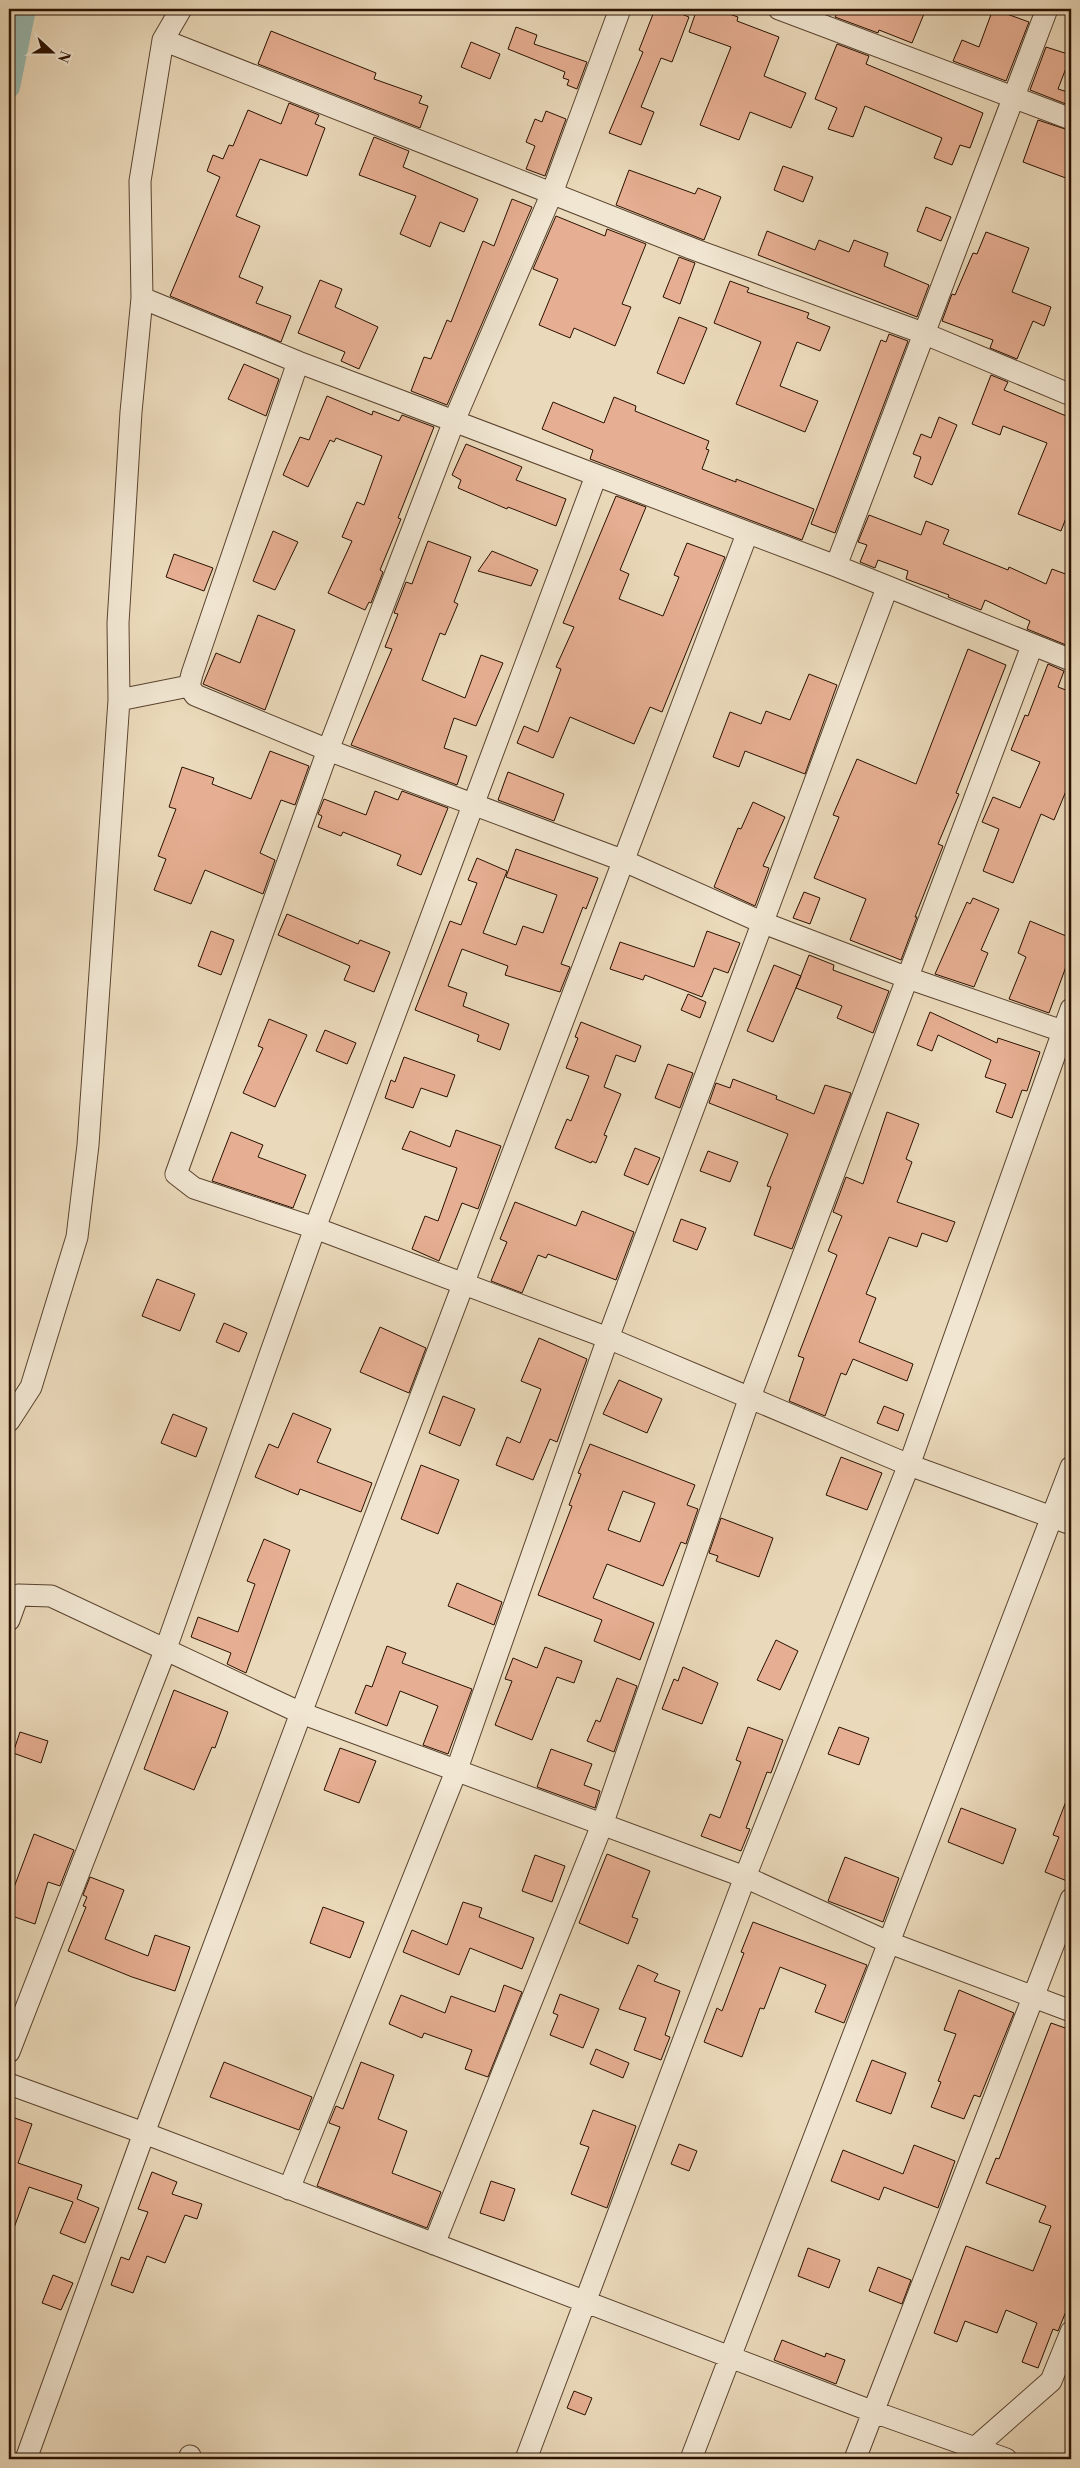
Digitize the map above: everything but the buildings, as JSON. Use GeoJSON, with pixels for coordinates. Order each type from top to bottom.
{"type":"FeatureCollection","features":[{"type":"Feature","properties":{"kind":"street"},"geometry":{"type":"LineString","coordinates":[[9,1421],[30,1387],[77,1237],[88,1145],[119,700],[118,623],[131,412],[142,298],[140,180],[164,40],[181,9]]}},
{"type":"Feature","properties":{"kind":"street"},"geometry":{"type":"LineString","coordinates":[[620,9],[552,193],[454,421],[328,750],[176,1174],[194,1188],[315,1228],[608,1338],[909,1465],[1062,1521]]}},
{"type":"Feature","properties":{"kind":"street"},"geometry":{"type":"LineString","coordinates":[[779,9],[1071,119]]}},
{"type":"Feature","properties":{"kind":"street"},"geometry":{"type":"LineString","coordinates":[[836,566],[923,332],[1047,9]]}},
{"type":"Feature","properties":{"kind":"street"},"geometry":{"type":"LineString","coordinates":[[164,40],[693,249],[923,332],[1071,395]]}},
{"type":"Feature","properties":{"kind":"street"},"geometry":{"type":"LineString","coordinates":[[142,298],[298,362],[746,534],[836,566],[1071,660]]}},
{"type":"Feature","properties":{"kind":"street"},"geometry":{"type":"LineString","coordinates":[[189,686],[298,362]]}},
{"type":"Feature","properties":{"kind":"street"},"geometry":{"type":"LineString","coordinates":[[9,2052],[165,1651],[315,1228],[472,803],[596,476]]}},
{"type":"Feature","properties":{"kind":"street"},"geometry":{"type":"LineString","coordinates":[[26,2459],[144,2133],[301,1713],[746,534]]}},
{"type":"Feature","properties":{"kind":"street"},"geometry":{"type":"LineString","coordinates":[[289,2189],[456,1769],[608,1338],[761,922],[887,588]]}},
{"type":"Feature","properties":{"kind":"street"},"geometry":{"type":"LineString","coordinates":[[434,2244],[602,1826],[750,1397],[1032,646]]}},
{"type":"Feature","properties":{"kind":"street"},"geometry":{"type":"LineString","coordinates":[[119,700],[189,686]]}},
{"type":"Feature","properties":{"kind":"street"},"geometry":{"type":"LineString","coordinates":[[189,686],[196,695],[328,750],[622,860],[761,922],[908,978],[1067,1032]]}},
{"type":"Feature","properties":{"kind":"street"},"geometry":{"type":"LineString","coordinates":[[526,2459],[746,1877],[909,1465],[1067,1032],[1071,1009]]}},
{"type":"Feature","properties":{"kind":"street"},"geometry":{"type":"LineString","coordinates":[[691,2459],[890,1943],[1062,1521],[1071,1467]]}},
{"type":"Feature","properties":{"kind":"street"},"geometry":{"type":"LineString","coordinates":[[9,1620],[18,1595],[51,1596],[301,1713],[456,1769],[602,1826],[746,1877],[890,1943],[1071,2011]]}},
{"type":"Feature","properties":{"kind":"street"},"geometry":{"type":"LineString","coordinates":[[855,2459],[1071,1900]]}},
{"type":"Feature","properties":{"kind":"street"},"geometry":{"type":"LineString","coordinates":[[9,2084],[144,2133],[874,2412],[974,2453],[1006,2459]]}},
{"type":"Feature","properties":{"kind":"street"},"geometry":{"type":"LineString","coordinates":[[974,2453],[1052,2381],[1071,2332]]}},
{"type":"Feature","properties":{"kind":"waterway"},"geometry":{"type":"LineString","coordinates":[[9,87],[25,9]]}}]}
